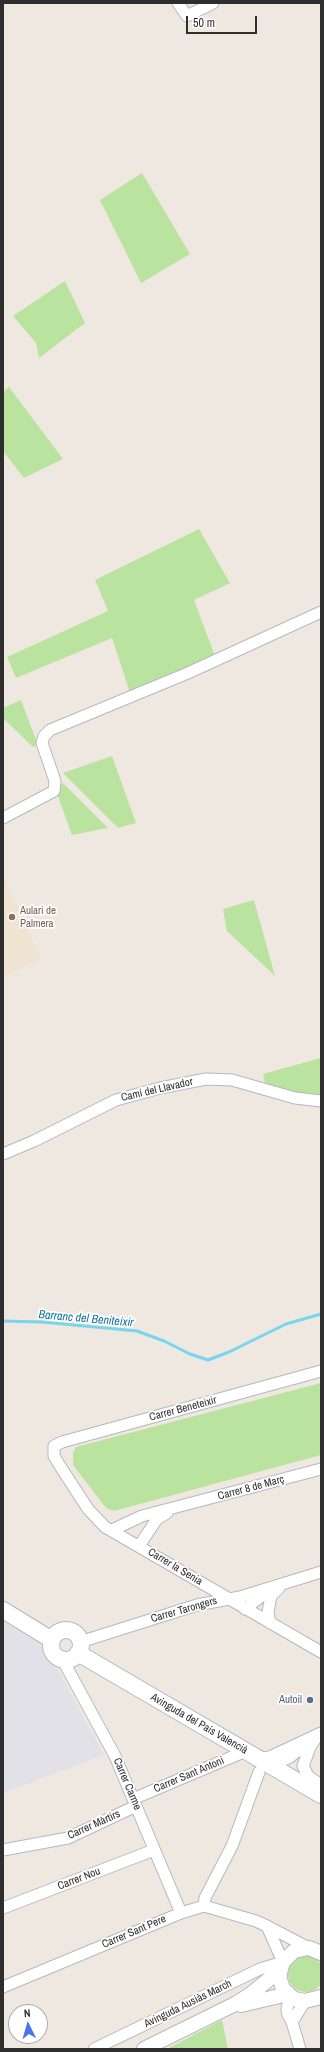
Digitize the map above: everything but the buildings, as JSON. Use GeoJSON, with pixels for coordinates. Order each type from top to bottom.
{"type":"FeatureCollection","features":[{"type":"Feature","properties":{"kind":"main road"},"geometry":{"type":"LineString","coordinates":[[3,1610],[52,1640]]}},
{"type":"Feature","properties":{"kind":"main road"},"geometry":{"type":"LineString","coordinates":[[66,1631],[76,1635],[75,1652],[58,1657],[53,1653],[52,1640],[58,1633],[66,1631]]}},
{"type":"Feature","properties":{"kind":"main road","name":"Avinguda del País Valencià"},"geometry":{"type":"LineString","coordinates":[[75,1652],[246,1751],[263,1766],[321,1795]]}},
{"type":"Feature","properties":{"kind":"street"},"geometry":{"type":"LineString","coordinates":[[178,3],[187,16],[213,3]]}},
{"type":"Feature","properties":{"kind":"street"},"geometry":{"type":"LineString","coordinates":[[3,818],[54,791],[54,781],[42,743],[44,736],[50,730],[188,673],[321,612]]}},
{"type":"Feature","properties":{"kind":"street","name":"Camí del Llavador"},"geometry":{"type":"LineString","coordinates":[[3,1154],[34,1141],[116,1100],[160,1088],[206,1079],[232,1080],[295,1098],[321,1101]]}},
{"type":"Feature","properties":{"kind":"street","name":"Carrer Beneteixir"},"geometry":{"type":"LineString","coordinates":[[54,1456],[54,1446],[62,1442],[321,1371]]}},
{"type":"Feature","properties":{"kind":"street","name":"Carrer la Senia"},"geometry":{"type":"LineString","coordinates":[[54,1456],[88,1510],[97,1521],[245,1609],[321,1652]]}},
{"type":"Feature","properties":{"kind":"street","name":"Carrer 8 de Març"},"geometry":{"type":"LineString","coordinates":[[112,1530],[142,1516],[321,1469]]}},
{"type":"Feature","properties":{"kind":"street","name":"Carrer 8 de Març"},"geometry":{"type":"LineString","coordinates":[[139,1546],[156,1519],[180,1507]]}},
{"type":"Feature","properties":{"kind":"street","name":"Carrer Tarongers"},"geometry":{"type":"LineString","coordinates":[[75,1652],[197,1605],[227,1598],[240,1597],[321,1572]]}},
{"type":"Feature","properties":{"kind":"street","name":"Carrer Tarongers"},"geometry":{"type":"LineString","coordinates":[[245,1609],[263,1595],[289,1581]]}},
{"type":"Feature","properties":{"kind":"street","name":"Carrer Tarongers"},"geometry":{"type":"LineString","coordinates":[[270,1623],[268,1612],[271,1596],[289,1581]]}},
{"type":"Feature","properties":{"kind":"street","name":"Carrer Carme"},"geometry":{"type":"LineString","coordinates":[[75,1652],[66,1666],[105,1735],[181,1913]]}},
{"type":"Feature","properties":{"kind":"street"},"geometry":{"type":"LineString","coordinates":[[315,1950],[256,1921],[204,1906],[205,1898],[232,1846],[263,1766],[290,1757],[319,1734]]}},
{"type":"Feature","properties":{"kind":"street"},"geometry":{"type":"LineString","coordinates":[[319,1734],[307,1752],[303,1766],[308,1776],[321,1785]]}},
{"type":"Feature","properties":{"kind":"street","name":"Carrer Sant Antoni"},"geometry":{"type":"LineString","coordinates":[[134,1803],[246,1751]]}},
{"type":"Feature","properties":{"kind":"street","name":"Carrer Màrtirs"},"geometry":{"type":"LineString","coordinates":[[3,1850],[68,1838],[134,1803]]}},
{"type":"Feature","properties":{"kind":"street","name":"Carrer Nou"},"geometry":{"type":"LineString","coordinates":[[3,1908],[154,1850]]}},
{"type":"Feature","properties":{"kind":"street","name":"Carrer Sant Pere"},"geometry":{"type":"LineString","coordinates":[[3,1987],[181,1913],[204,1906]]}},
{"type":"Feature","properties":{"kind":"street"},"geometry":{"type":"LineString","coordinates":[[267,1926],[281,1966],[281,1983],[289,1995],[287,2009],[300,2049]]}},
{"type":"Feature","properties":{"kind":"street"},"geometry":{"type":"LineString","coordinates":[[144,2049],[225,2009],[251,1994],[281,1966],[294,1951],[315,1950]]}},
{"type":"Feature","properties":{"kind":"street","name":"Avinguda Ausiàs March"},"geometry":{"type":"LineString","coordinates":[[94,2049],[260,1969],[281,1966]]}},
{"type":"Feature","properties":{"kind":"street"},"geometry":{"type":"LineString","coordinates":[[225,2009],[289,1995],[305,2001],[321,1996]]}},
{"type":"Feature","properties":{"kind":"street"},"geometry":{"type":"LineString","coordinates":[[292,2022],[305,2001]]}},
{"type":"Feature","properties":{"kind":"shaded area","name":"Aulari de Palmera"},"geometry":{"type":"Polygon","coordinates":[[[3,875],[41,959],[3,977],[3,875]]]}},
{"type":"Feature","properties":{"kind":"shaded area"},"geometry":{"type":"Polygon","coordinates":[[[3,1622],[37,1641],[50,1655],[104,1755],[3,1793],[3,1622]]]}},
{"type":"Feature","properties":{"kind":"green space"},"geometry":{"type":"Polygon","coordinates":[[[142,173],[190,254],[141,283],[100,200],[142,173]]]}},
{"type":"Feature","properties":{"kind":"green space"},"geometry":{"type":"Polygon","coordinates":[[[65,281],[85,323],[39,358],[36,343],[13,316],[65,281]]]}},
{"type":"Feature","properties":{"kind":"green space"},"geometry":{"type":"Polygon","coordinates":[[[9,387],[63,459],[24,478],[3,451],[3,392],[9,387]]]}},
{"type":"Feature","properties":{"kind":"green space"},"geometry":{"type":"Polygon","coordinates":[[[199,529],[230,583],[194,600],[215,656],[130,693],[112,638],[16,678],[7,657],[108,611],[95,580],[199,529]]]}},
{"type":"Feature","properties":{"kind":"green space"},"geometry":{"type":"Polygon","coordinates":[[[21,700],[38,745],[33,747],[3,718],[3,708],[21,700]]]}},
{"type":"Feature","properties":{"kind":"green space"},"geometry":{"type":"Polygon","coordinates":[[[112,756],[136,823],[118,828],[63,773],[112,756]]]}},
{"type":"Feature","properties":{"kind":"green space"},"geometry":{"type":"Polygon","coordinates":[[[63,783],[108,828],[72,835],[56,791],[63,783]]]}},
{"type":"Feature","properties":{"kind":"green space"},"geometry":{"type":"Polygon","coordinates":[[[254,900],[275,976],[227,931],[223,909],[254,900]]]}},
{"type":"Feature","properties":{"kind":"green space"},"geometry":{"type":"Polygon","coordinates":[[[321,1058],[321,1097],[296,1094],[265,1083],[263,1074],[321,1058]]]}},
{"type":"Feature","properties":{"kind":"green space"},"geometry":{"type":"Polygon","coordinates":[[[321,1383],[321,1455],[114,1511],[106,1508],[73,1465],[73,1453],[76,1447],[321,1383]]]}},
{"type":"Feature","properties":{"kind":"green space"},"geometry":{"type":"Polygon","coordinates":[[[306,1956],[316,1959],[321,1964],[324,1974],[321,1984],[316,1989],[306,1992],[296,1989],[291,1984],[288,1974],[291,1964],[296,1959],[306,1956]]]}},
{"type":"Feature","properties":{"kind":"green space"},"geometry":{"type":"Polygon","coordinates":[[[222,2020],[228,2049],[167,2049],[222,2020]]]}},
{"type":"Feature","properties":{"kind":"waterway","name":"Barranc del Beniteixir"},"geometry":{"type":"LineString","coordinates":[[3,1321],[42,1322],[137,1331],[164,1341],[190,1354],[208,1360],[229,1352],[286,1324],[321,1314]]}},
{"type":"Feature","properties":{"kind":"place","name":"Aulari de Palmera"},"geometry":{"type":"Point","coordinates":[12,917]}},
{"type":"Feature","properties":{"kind":"place","name":"Autoil"},"geometry":{"type":"Point","coordinates":[310,1700]}}]}
